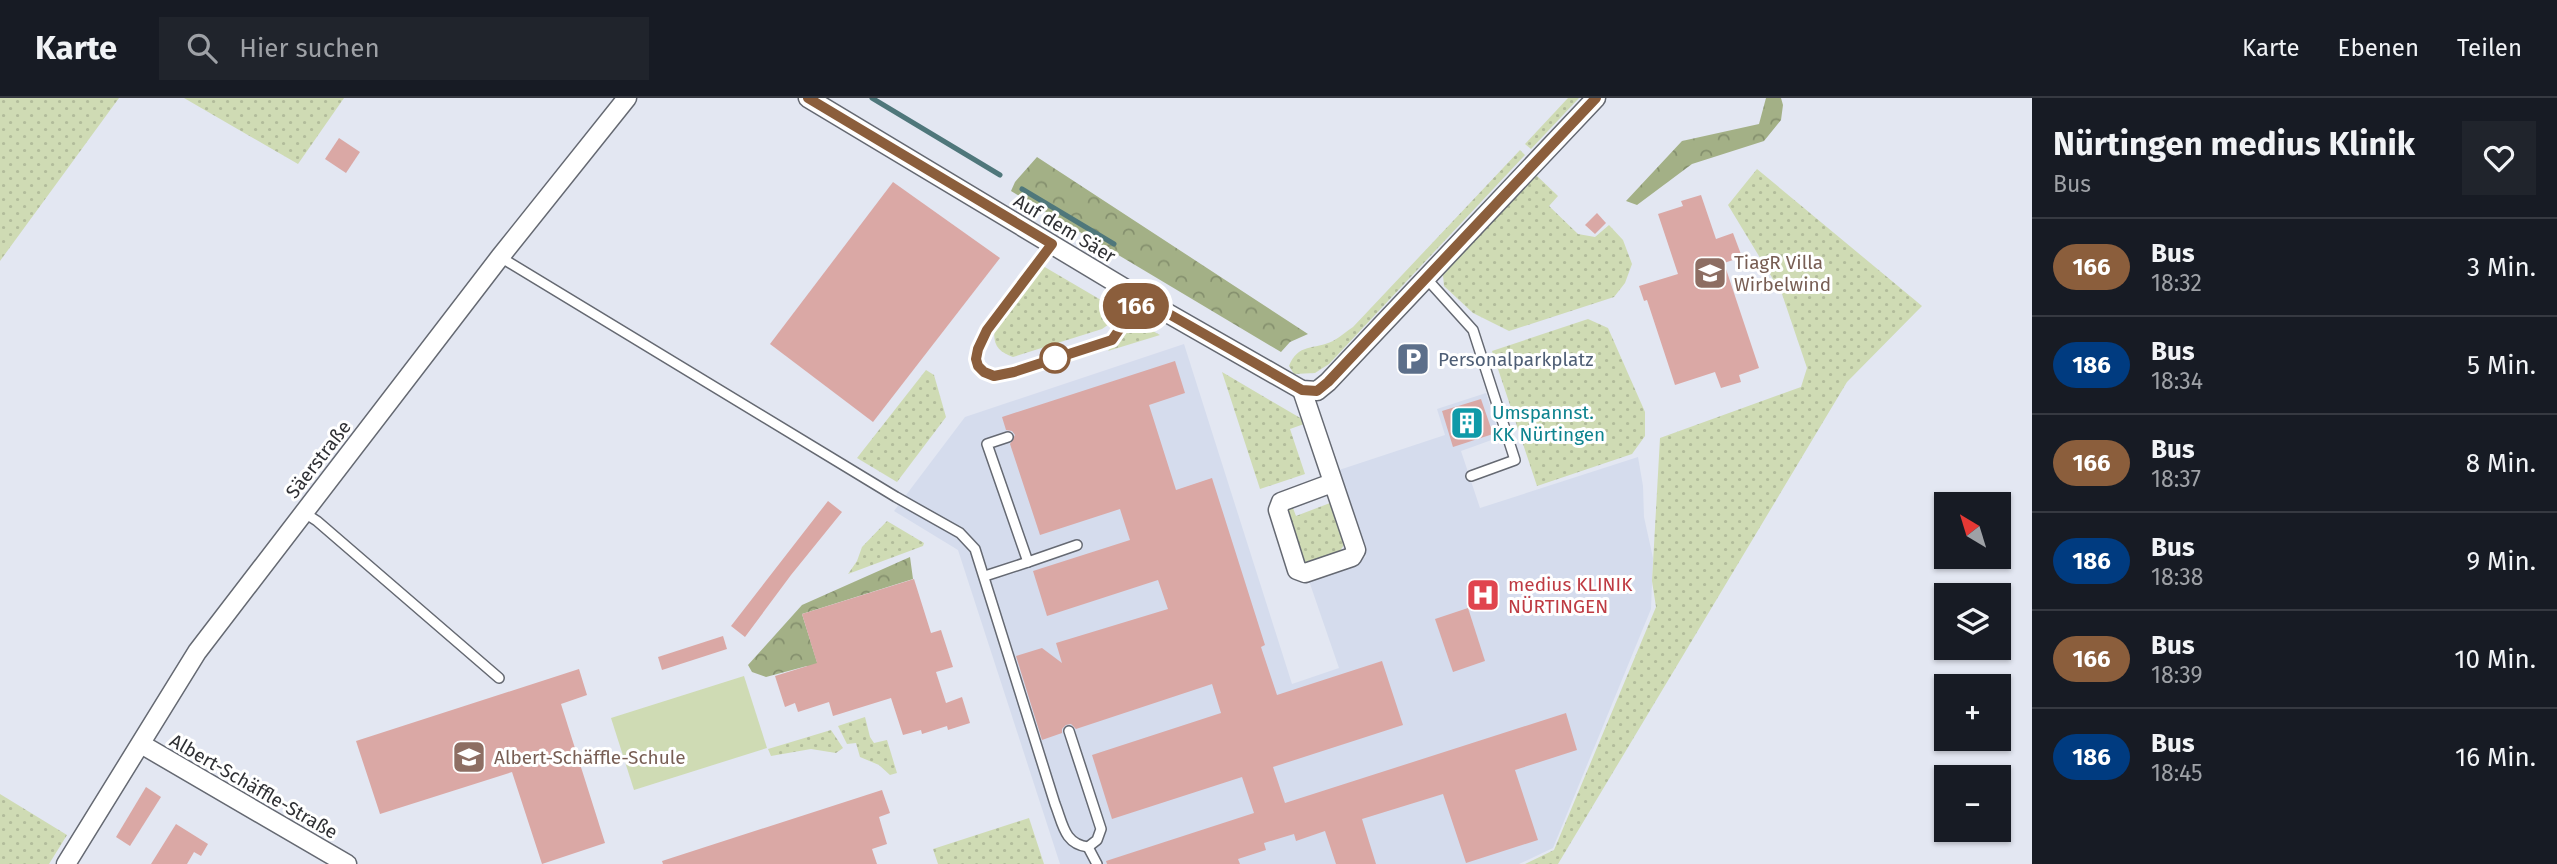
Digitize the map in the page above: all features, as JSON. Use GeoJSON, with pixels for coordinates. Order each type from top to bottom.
{"type":"FeatureCollection","features":[{"type":"Feature","properties":{"kind":"street","name":"Säerstraße"},"geometry":{"type":"LineString","coordinates":[[66,864],[197,652],[500,257],[627,98]]}},
{"type":"Feature","properties":{"kind":"street","name":"Auf dem Säer"},"geometry":{"type":"LineString","coordinates":[[808,98],[1141,298],[1302,390]]}},
{"type":"Feature","properties":{"kind":"street"},"geometry":{"type":"LineString","coordinates":[[1332,484],[1281,502],[1278,510],[1297,570],[1305,573],[1352,557],[1356,550],[1302,390],[1317,391],[1328,382],[1596,98]]}},
{"type":"Feature","properties":{"kind":"street","name":"Albert-Schäffle-Straße"},"geometry":{"type":"LineString","coordinates":[[141,744],[347,864]]}},
{"type":"Feature","properties":{"kind":"lane"},"geometry":{"type":"LineString","coordinates":[[1052,244],[987,330],[976,359],[984,372],[994,376],[1014,372],[1112,340],[1141,298]]}},
{"type":"Feature","properties":{"kind":"lane"},"geometry":{"type":"LineString","coordinates":[[500,257],[960,533],[975,549],[985,576],[1055,804],[1069,839],[1077,846],[1088,847],[1097,840],[1101,829],[1069,731]]}},
{"type":"Feature","properties":{"kind":"lane"},"geometry":{"type":"LineString","coordinates":[[1426,278],[1473,330],[1515,460],[1471,476]]}},
{"type":"Feature","properties":{"kind":"lane"},"geometry":{"type":"LineString","coordinates":[[1008,437],[987,444],[1028,562]]}},
{"type":"Feature","properties":{"kind":"lane"},"geometry":{"type":"LineString","coordinates":[[303,512],[317,521],[499,678]]}},
{"type":"Feature","properties":{"kind":"lane"},"geometry":{"type":"LineString","coordinates":[[985,576],[1077,545]]}},
{"type":"Feature","properties":{"kind":"lane"},"geometry":{"type":"LineString","coordinates":[[1088,847],[1097,864]]}},
{"type":"Feature","properties":{"kind":"shaded area","name":"medius KLINIK NÜRTINGEN"},"geometry":{"type":"Polygon","coordinates":[[[1184,344],[1292,684],[1339,668],[1308,578],[1366,557],[1336,471],[1445,435],[1437,409],[1486,393],[1500,437],[1461,451],[1480,508],[1638,457],[1644,517],[1653,558],[1651,609],[1553,848],[1519,864],[1060,864],[958,550],[894,511],[965,417],[1184,344]]]}},
{"type":"Feature","properties":{"kind":"green space"},"geometry":{"type":"Polygon","coordinates":[[[0,98],[119,98],[0,261],[0,98]]]}},
{"type":"Feature","properties":{"kind":"green space"},"geometry":{"type":"Polygon","coordinates":[[[184,98],[344,98],[298,164],[184,98]]]}},
{"type":"Feature","properties":{"kind":"green space"},"geometry":{"type":"Polygon","coordinates":[[[1568,98],[1579,98],[1531,149],[1525,144],[1568,98]]]}},
{"type":"Feature","properties":{"kind":"green space"},"geometry":{"type":"Polygon","coordinates":[[[1766,98],[1781,98],[1783,105],[1781,120],[1764,141],[1692,164],[1637,205],[1626,201],[1682,141],[1759,124],[1766,98]]]}},
{"type":"Feature","properties":{"kind":"green space"},"geometry":{"type":"Polygon","coordinates":[[[1520,150],[1525,155],[1329,364],[1315,373],[1294,374],[1289,366],[1297,354],[1307,348],[1333,341],[1353,327],[1520,150]]]}},
{"type":"Feature","properties":{"kind":"green space"},"geometry":{"type":"Polygon","coordinates":[[[1037,157],[1308,334],[1290,342],[1281,352],[1011,191],[1015,182],[1037,157]]]}},
{"type":"Feature","properties":{"kind":"green space"},"geometry":{"type":"Polygon","coordinates":[[[1757,169],[1922,306],[1847,382],[1558,864],[1525,864],[1554,850],[1656,607],[1652,581],[1660,438],[1801,387],[1807,368],[1782,294],[1728,205],[1757,169]]]}},
{"type":"Feature","properties":{"kind":"green space"},"geometry":{"type":"Polygon","coordinates":[[[1535,174],[1558,196],[1549,206],[1578,234],[1595,237],[1609,225],[1623,240],[1632,264],[1625,283],[1614,297],[1509,331],[1473,313],[1444,286],[1443,275],[1535,174]]]}},
{"type":"Feature","properties":{"kind":"green space"},"geometry":{"type":"Polygon","coordinates":[[[1043,266],[1118,310],[1112,321],[1102,329],[1013,357],[997,347],[994,339],[995,328],[1043,266]]]}},
{"type":"Feature","properties":{"kind":"green space"},"geometry":{"type":"Polygon","coordinates":[[[1131,319],[1160,335],[1108,351],[1131,319]]]}},
{"type":"Feature","properties":{"kind":"green space"},"geometry":{"type":"Polygon","coordinates":[[[1588,319],[1608,328],[1645,412],[1645,436],[1632,454],[1537,486],[1492,351],[1588,319]]]}},
{"type":"Feature","properties":{"kind":"green space"},"geometry":{"type":"Polygon","coordinates":[[[926,370],[934,375],[946,417],[897,482],[857,458],[926,370]]]}},
{"type":"Feature","properties":{"kind":"green space"},"geometry":{"type":"Polygon","coordinates":[[[1222,372],[1302,419],[1304,424],[1290,429],[1305,474],[1260,489],[1222,372]]]}},
{"type":"Feature","properties":{"kind":"green space"},"geometry":{"type":"Polygon","coordinates":[[[1291,503],[1296,516],[1330,503],[1344,545],[1337,555],[1308,564],[1298,558],[1284,512],[1291,503]]]}},
{"type":"Feature","properties":{"kind":"green space"},"geometry":{"type":"Polygon","coordinates":[[[887,521],[924,543],[923,546],[848,574],[862,547],[887,521]]]}},
{"type":"Feature","properties":{"kind":"green space"},"geometry":{"type":"Polygon","coordinates":[[[910,557],[913,579],[802,614],[826,691],[816,694],[807,666],[766,677],[752,672],[748,665],[802,605],[910,557]]]}},
{"type":"Feature","properties":{"kind":"green space"},"geometry":{"type":"Polygon","coordinates":[[[744,676],[767,748],[634,790],[611,718],[744,676]]]}},
{"type":"Feature","properties":{"kind":"green space"},"geometry":{"type":"Polygon","coordinates":[[[865,717],[874,743],[887,740],[897,773],[890,775],[879,765],[860,757],[856,743],[847,744],[838,726],[865,717]]]}},
{"type":"Feature","properties":{"kind":"green space"},"geometry":{"type":"Polygon","coordinates":[[[831,730],[843,748],[836,753],[811,749],[771,756],[768,749],[831,730]]]}},
{"type":"Feature","properties":{"kind":"green space"},"geometry":{"type":"Polygon","coordinates":[[[0,794],[67,835],[49,864],[0,864],[0,794]]]}},
{"type":"Feature","properties":{"kind":"green space"},"geometry":{"type":"Polygon","coordinates":[[[1029,818],[1044,864],[938,864],[933,849],[1029,818]]]}},
{"type":"Feature","properties":{"kind":"building"},"geometry":{"type":"Polygon","coordinates":[[[339,138],[360,152],[346,173],[325,159],[339,138]]]}},
{"type":"Feature","properties":{"kind":"building"},"geometry":{"type":"Polygon","coordinates":[[[893,182],[1000,258],[873,422],[770,344],[893,182]]]}},
{"type":"Feature","properties":{"kind":"building"},"geometry":{"type":"Polygon","coordinates":[[[1701,195],[1716,239],[1733,233],[1742,257],[1724,263],[1759,368],[1739,375],[1741,382],[1721,388],[1715,372],[1675,385],[1647,300],[1644,301],[1639,286],[1678,274],[1658,214],[1683,206],[1681,201],[1701,195]]]}},
{"type":"Feature","properties":{"kind":"building"},"geometry":{"type":"Polygon","coordinates":[[[1597,213],[1606,223],[1595,234],[1585,225],[1597,213]]]}},
{"type":"Feature","properties":{"kind":"building"},"geometry":{"type":"Polygon","coordinates":[[[1175,361],[1185,393],[1149,405],[1176,490],[1212,478],[1265,645],[1261,647],[1277,695],[1382,661],[1403,725],[1273,767],[1285,803],[1566,713],[1577,750],[1515,770],[1538,840],[1466,863],[1443,794],[1362,819],[1376,864],[1336,864],[1325,831],[1296,841],[1294,834],[1264,843],[1266,850],[1238,859],[1240,864],[1107,864],[1106,861],[1254,813],[1242,777],[1112,819],[1092,755],[1221,713],[1212,684],[1076,729],[1071,724],[1066,725],[1062,733],[1042,740],[1016,656],[1042,648],[1062,663],[1056,643],[1168,609],[1158,580],[1047,616],[1033,571],[1130,540],[1120,509],[1040,535],[1010,444],[1015,435],[1006,430],[1002,417],[1175,361]]]}},
{"type":"Feature","properties":{"kind":"building","name":"Umspannst. KK Nürtingen"},"geometry":{"type":"Polygon","coordinates":[[[1481,399],[1493,434],[1453,447],[1442,411],[1481,399]]]}},
{"type":"Feature","properties":{"kind":"building"},"geometry":{"type":"Polygon","coordinates":[[[828,501],[842,512],[745,637],[731,626],[828,501]]]}},
{"type":"Feature","properties":{"kind":"building"},"geometry":{"type":"Polygon","coordinates":[[[914,579],[931,633],[941,630],[953,667],[936,672],[946,703],[962,697],[970,723],[948,730],[947,726],[922,734],[921,730],[903,735],[891,698],[833,716],[829,702],[798,712],[795,703],[785,707],[775,676],[817,663],[802,614],[914,579]]]}},
{"type":"Feature","properties":{"kind":"building"},"geometry":{"type":"Polygon","coordinates":[[[1468,608],[1485,661],[1453,672],[1435,619],[1468,608]]]}},
{"type":"Feature","properties":{"kind":"building"},"geometry":{"type":"Polygon","coordinates":[[[723,636],[727,649],[662,670],[658,657],[723,636]]]}},
{"type":"Feature","properties":{"kind":"building","name":"Albert-Schäffle-Schule"},"geometry":{"type":"Polygon","coordinates":[[[579,669],[587,695],[561,704],[605,843],[542,864],[512,772],[380,814],[356,741],[579,669]]]}},
{"type":"Feature","properties":{"kind":"building"},"geometry":{"type":"Polygon","coordinates":[[[146,787],[161,797],[130,846],[116,837],[146,787]]]}},
{"type":"Feature","properties":{"kind":"building"},"geometry":{"type":"Polygon","coordinates":[[[882,790],[890,813],[879,817],[887,844],[872,849],[877,864],[663,864],[662,861],[882,790]]]}},
{"type":"Feature","properties":{"kind":"building"},"geometry":{"type":"Polygon","coordinates":[[[176,824],[208,844],[201,856],[194,852],[187,864],[151,864],[176,824]]]}},
{"type":"Feature","properties":{"kind":"waterway"},"geometry":{"type":"LineString","coordinates":[[872,98],[1000,175]]}},
{"type":"Feature","properties":{"kind":"waterway"},"geometry":{"type":"LineString","coordinates":[[1022,189],[1114,244]]}},
{"type":"Feature","properties":{"kind":"bus line","name":"166"},"geometry":{"type":"LineString","coordinates":[[808,98],[1052,244],[987,330],[976,359],[984,372],[994,376],[1014,372],[1112,340],[1141,298],[1302,390],[1317,391],[1596,98]]}},
{"type":"Feature","properties":{"kind":"place","name":"TiagR Villa Wirbelwind"},"geometry":{"type":"Point","coordinates":[1710,273]}},
{"type":"Feature","properties":{"kind":"place","name":"Personalparkplatz"},"geometry":{"type":"Point","coordinates":[1413,359]}},
{"type":"Feature","properties":{"kind":"place","name":"Umspannst. KK Nürtingen"},"geometry":{"type":"Point","coordinates":[1467,423]}},
{"type":"Feature","properties":{"kind":"place","name":"medius KLINIK NÜRTINGEN"},"geometry":{"type":"Point","coordinates":[1483,595]}},
{"type":"Feature","properties":{"kind":"place","name":"Albert-Schäffle-Schule"},"geometry":{"type":"Point","coordinates":[469,757]}}]}
